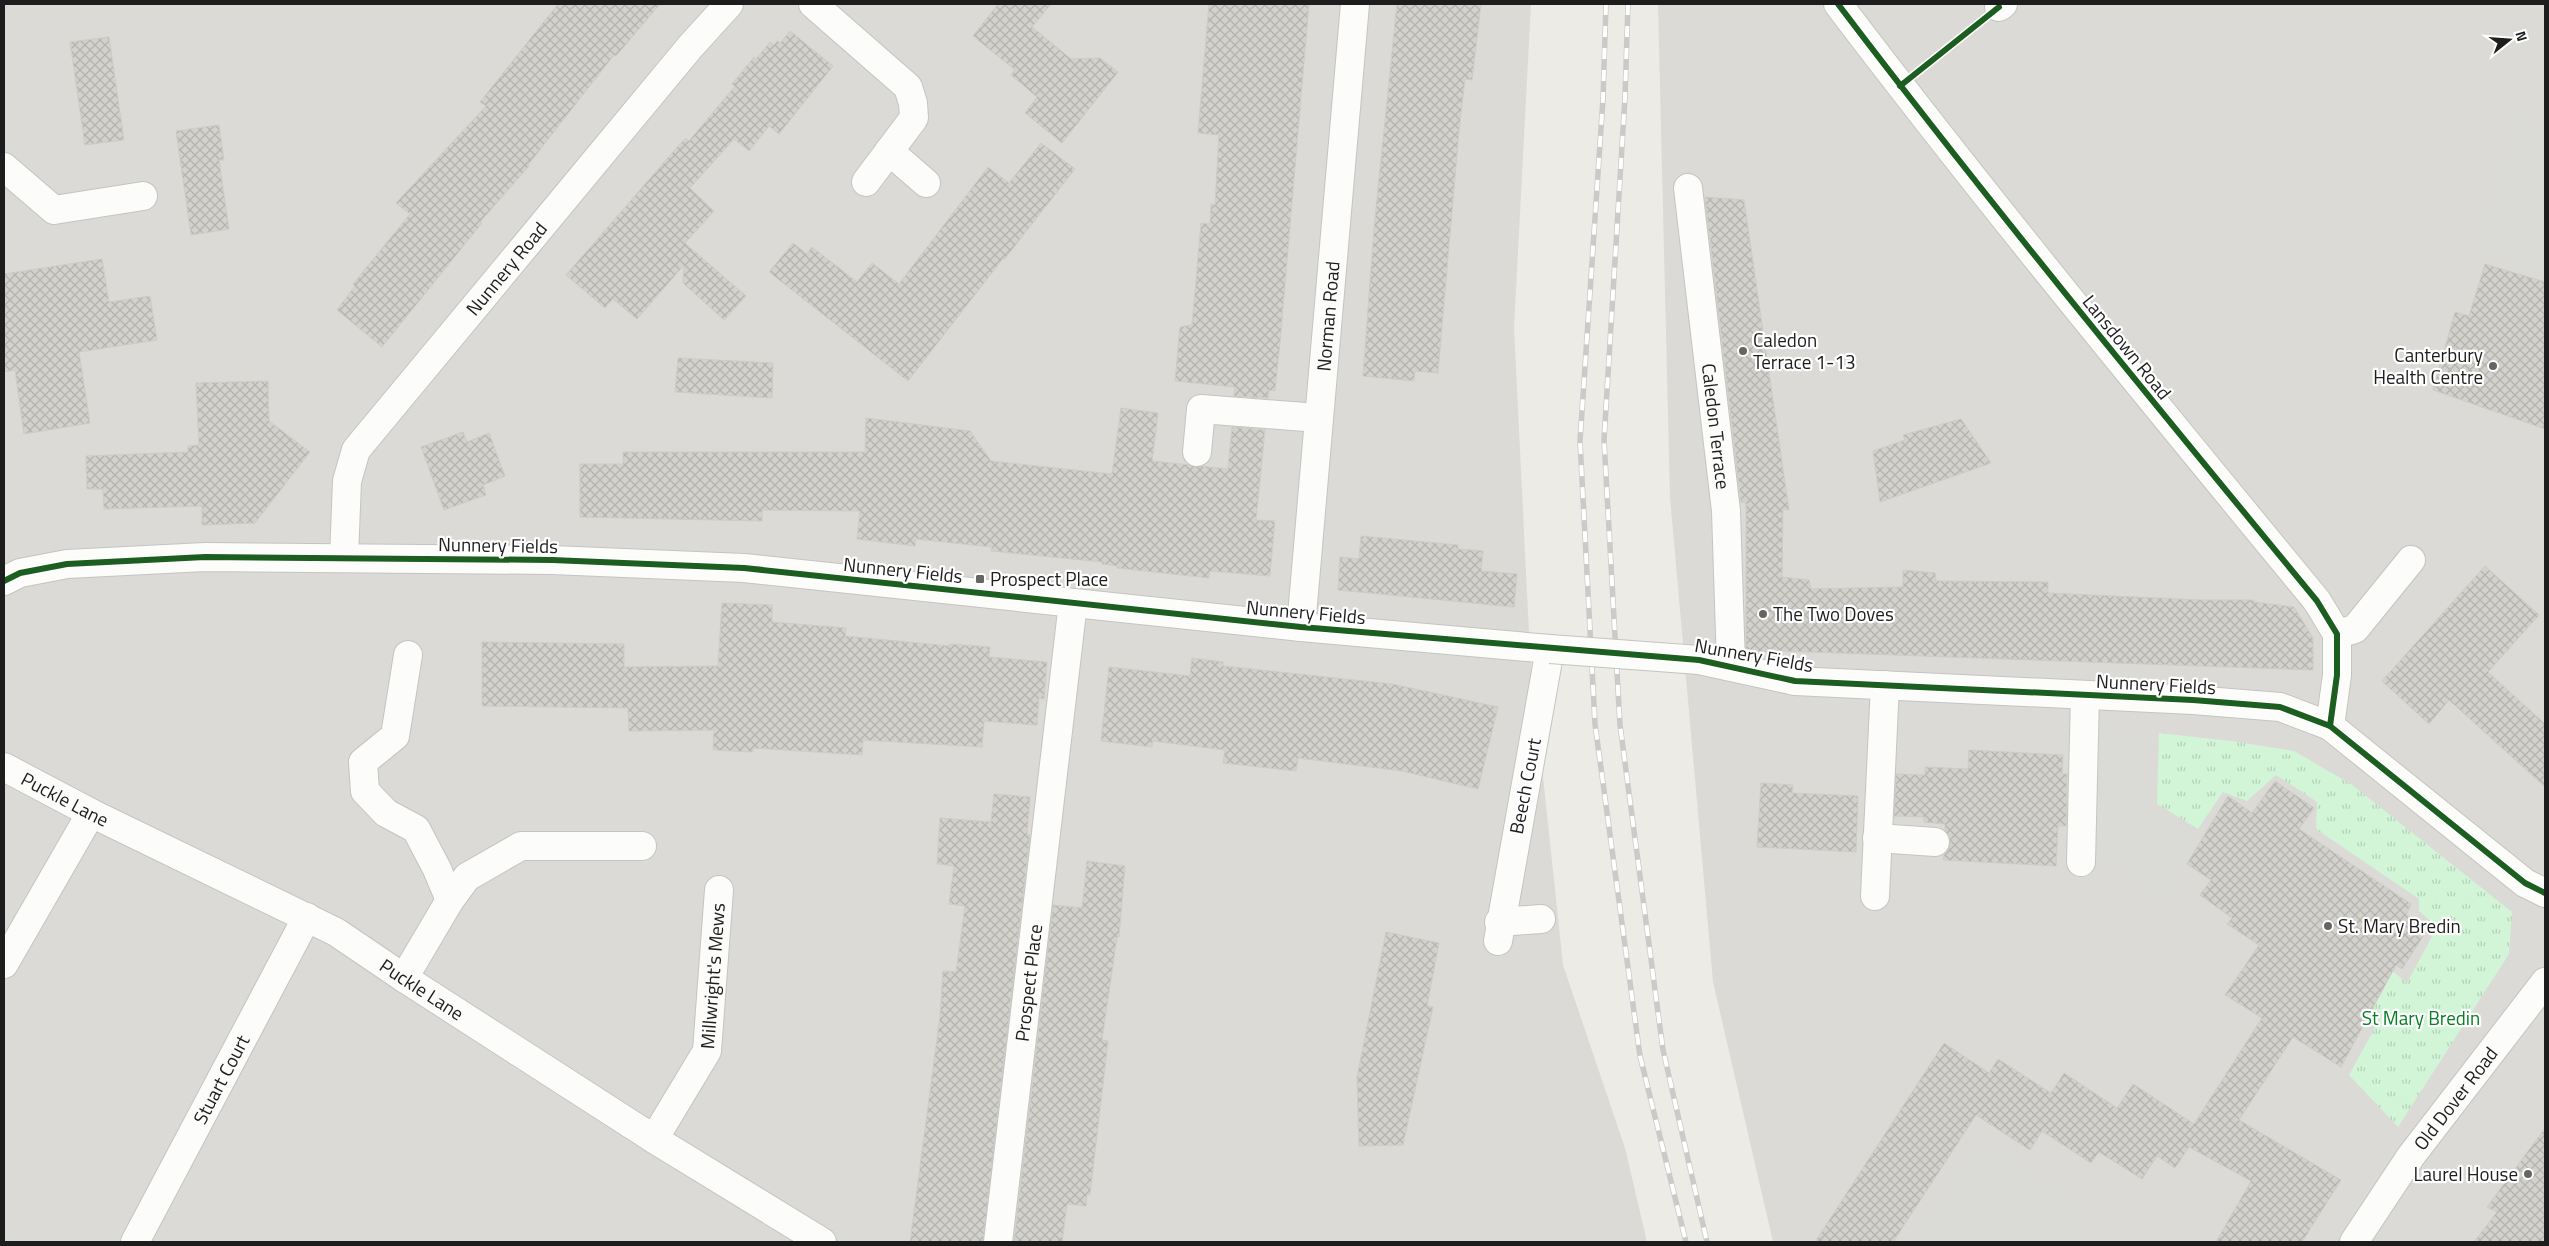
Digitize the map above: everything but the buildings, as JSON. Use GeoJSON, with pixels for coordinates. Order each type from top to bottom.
{"type":"FeatureCollection","features":[{"type":"Feature","properties":{"kind":"street","name":"Nunnery Road"},"geometry":{"type":"LineString","coordinates":[[344,558],[347,481],[356,450],[690,47],[729,4]]}},
{"type":"Feature","properties":{"kind":"street"},"geometry":{"type":"LineString","coordinates":[[814,4],[908,87],[913,102],[914,118],[866,182]]}},
{"type":"Feature","properties":{"kind":"street","name":"Norman Road"},"geometry":{"type":"LineString","coordinates":[[1301,627],[1355,4]]}},
{"type":"Feature","properties":{"kind":"street","name":"Lansdown Road"},"geometry":{"type":"LineString","coordinates":[[1838,4],[1900,86],[2126,369],[2318,601],[2337,634],[2337,675],[2330,726]]}},
{"type":"Feature","properties":{"kind":"street"},"geometry":{"type":"LineString","coordinates":[[889,151],[926,183]]}},
{"type":"Feature","properties":{"kind":"street"},"geometry":{"type":"LineString","coordinates":[[4,168],[54,210],[143,196]]}},
{"type":"Feature","properties":{"kind":"street","name":"Caledon Terrace"},"geometry":{"type":"LineString","coordinates":[[1688,188],[1726,511],[1732,665]]}},
{"type":"Feature","properties":{"kind":"street"},"geometry":{"type":"LineString","coordinates":[[1197,452],[1201,409],[1318,418]]}},
{"type":"Feature","properties":{"kind":"street","name":"Nunnery Fields"},"geometry":{"type":"LineString","coordinates":[[4,580],[20,574],[68,564],[205,557],[552,560],[744,568],[1301,627],[1699,660],[1732,665],[1795,681],[2193,700],[2280,707],[2330,726],[2525,883],[2545,892]]}},
{"type":"Feature","properties":{"kind":"street"},"geometry":{"type":"LineString","coordinates":[[2337,634],[2355,629],[2411,560]]}},
{"type":"Feature","properties":{"kind":"street","name":"Prospect Place"},"geometry":{"type":"LineString","coordinates":[[998,1242],[1073,603]]}},
{"type":"Feature","properties":{"kind":"street","name":"Beech Court"},"geometry":{"type":"LineString","coordinates":[[1541,919],[1498,932],[1550,649]]}},
{"type":"Feature","properties":{"kind":"street"},"geometry":{"type":"LineString","coordinates":[[408,655],[394,736],[363,762],[365,791],[386,813],[416,830],[437,869],[450,900]]}},
{"type":"Feature","properties":{"kind":"street"},"geometry":{"type":"LineString","coordinates":[[1875,896],[1885,685]]}},
{"type":"Feature","properties":{"kind":"street"},"geometry":{"type":"LineString","coordinates":[[2081,862],[2085,695]]}},
{"type":"Feature","properties":{"kind":"street","name":"Puckle Lane"},"geometry":{"type":"LineString","coordinates":[[4,768],[91,813],[336,932],[654,1139],[822,1242]]}},
{"type":"Feature","properties":{"kind":"street"},"geometry":{"type":"LineString","coordinates":[[4,964],[91,813]]}},
{"type":"Feature","properties":{"kind":"street"},"geometry":{"type":"LineString","coordinates":[[1877,838],[1935,842]]}},
{"type":"Feature","properties":{"kind":"street"},"geometry":{"type":"LineString","coordinates":[[404,978],[450,900],[467,877],[521,846],[642,846]]}},
{"type":"Feature","properties":{"kind":"street","name":"Millwright's Mews"},"geometry":{"type":"LineString","coordinates":[[654,1139],[706,1051],[719,890]]}},
{"type":"Feature","properties":{"kind":"street","name":"Stuart Court"},"geometry":{"type":"LineString","coordinates":[[135,1242],[307,917]]}},
{"type":"Feature","properties":{"kind":"street","name":"Old Dover Road"},"geometry":{"type":"LineString","coordinates":[[2354,1242],[2411,1156],[2545,982]]}},
{"type":"Feature","properties":{"kind":"shaded area"},"geometry":{"type":"Polygon","coordinates":[[[4,4],[1531,4],[1514,328],[1530,654],[1563,965],[1625,1148],[1647,1242],[4,1242],[4,4]]]}},
{"type":"Feature","properties":{"kind":"shaded area"},"geometry":{"type":"Polygon","coordinates":[[[1658,4],[2545,4],[2545,1242],[1773,1242],[1713,982],[1670,497],[1658,4]]]}},
{"type":"Feature","properties":{"kind":"shaded area"},"geometry":{"type":"Polygon","coordinates":[[[2514,116],[2545,126],[2545,262],[2540,273],[2475,253],[2514,116]]]}},
{"type":"Feature","properties":{"kind":"shaded area"},"geometry":{"type":"Polygon","coordinates":[[[2073,726],[2152,729],[2150,813],[2196,837],[2166,901],[2126,872],[2067,863],[2073,726]]]}},
{"type":"Feature","properties":{"kind":"shaded area"},"geometry":{"type":"Polygon","coordinates":[[[1982,1138],[2091,1207],[2067,1242],[1915,1242],[1982,1138]]]}},
{"type":"Feature","properties":{"kind":"green space","name":"St Mary Bredin"},"geometry":{"type":"Polygon","coordinates":[[[2159,733],[2231,741],[2294,751],[2351,784],[2512,912],[2509,954],[2398,1127],[2349,1075],[2382,1015],[2362,996],[2384,964],[2407,983],[2437,927],[2419,911],[2419,899],[2316,829],[2317,802],[2276,775],[2247,801],[2223,792],[2198,829],[2157,804],[2159,733]]]}},
{"type":"Feature","properties":{"kind":"railway"},"geometry":{"type":"LineString","coordinates":[[1606,4],[1603,99],[1580,441],[1595,724],[1640,1056],[1686,1242]]}},
{"type":"Feature","properties":{"kind":"railway"},"geometry":{"type":"LineString","coordinates":[[1628,4],[1625,97],[1604,440],[1620,725],[1663,1050],[1707,1242]]}},
{"type":"Feature","properties":{"kind":"cycle path"},"geometry":{"type":"LineString","coordinates":[[1838,4],[2015,230],[2317,601],[2337,634],[2337,675],[2330,726]]}},
{"type":"Feature","properties":{"kind":"cycle path"},"geometry":{"type":"LineString","coordinates":[[1900,86],[1999,7]]}},
{"type":"Feature","properties":{"kind":"cycle path"},"geometry":{"type":"LineString","coordinates":[[4,581],[20,573],[67,564],[205,557],[552,560],[744,568],[1301,627],[1699,660],[1795,681],[2193,700],[2280,707],[2330,726],[2525,883],[2545,893]]}},
{"type":"Feature","properties":{"kind":"place","name":"Caledon Terrace 1-13"},"geometry":{"type":"Point","coordinates":[1743,351]}},
{"type":"Feature","properties":{"kind":"place","name":"Canterbury Health Centre"},"geometry":{"type":"Point","coordinates":[2493,366]}},
{"type":"Feature","properties":{"kind":"place","name":"Prospect Place"},"geometry":{"type":"Point","coordinates":[980,579]}},
{"type":"Feature","properties":{"kind":"place","name":"The Two Doves"},"geometry":{"type":"Point","coordinates":[1763,614]}},
{"type":"Feature","properties":{"kind":"place","name":"St. Mary Bredin"},"geometry":{"type":"Point","coordinates":[2328,926]}},
{"type":"Feature","properties":{"kind":"place","name":"Laurel House"},"geometry":{"type":"Point","coordinates":[2528,1174]}}]}
